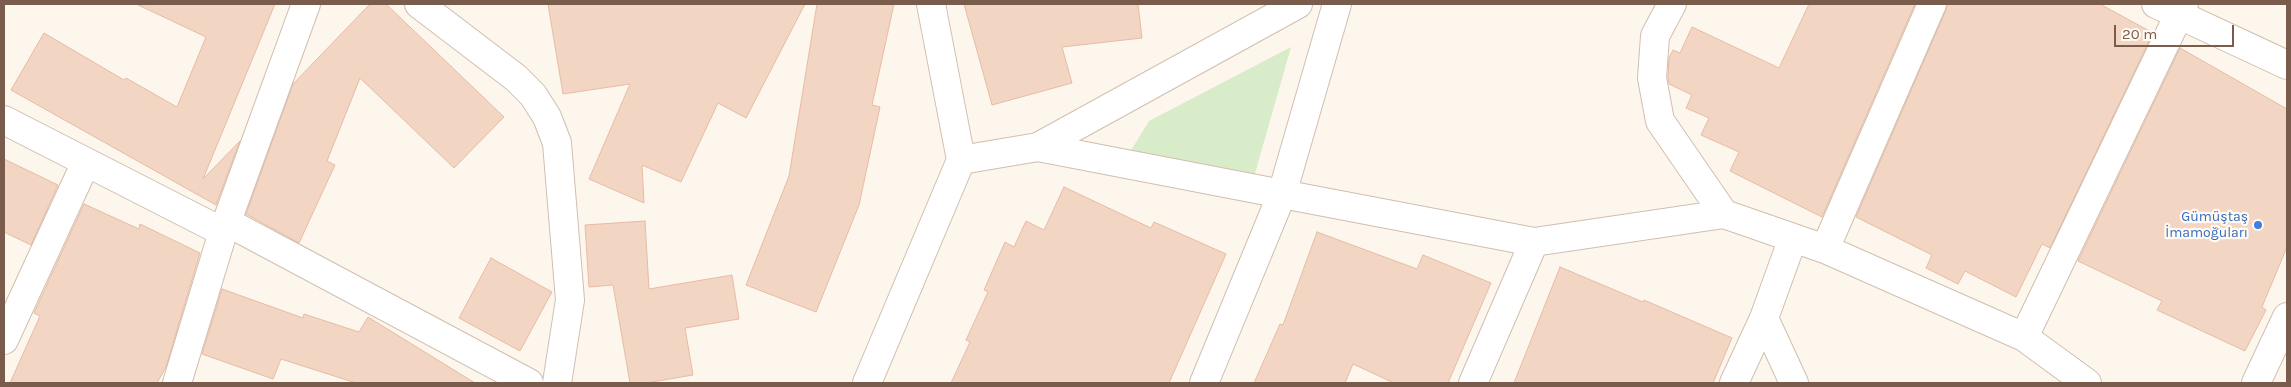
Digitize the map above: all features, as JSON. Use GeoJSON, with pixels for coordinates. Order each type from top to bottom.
{"type":"FeatureCollection","features":[{"type":"Feature","properties":{"kind":"street"},"geometry":{"type":"LineString","coordinates":[[177,383],[225,227],[306,4]]}},
{"type":"Feature","properties":{"kind":"street"},"geometry":{"type":"LineString","coordinates":[[419,4],[516,78],[533,95],[547,117],[557,142],[570,300],[557,383]]}},
{"type":"Feature","properties":{"kind":"street"},"geometry":{"type":"LineString","coordinates":[[867,383],[961,160],[930,4]]}},
{"type":"Feature","properties":{"kind":"street"},"geometry":{"type":"LineString","coordinates":[[961,160],[1038,147],[1298,4]]}},
{"type":"Feature","properties":{"kind":"street"},"geometry":{"type":"LineString","coordinates":[[1204,383],[1282,194],[1337,4]]}},
{"type":"Feature","properties":{"kind":"street"},"geometry":{"type":"LineString","coordinates":[[1672,4],[1655,36],[1652,78],[1660,121],[1724,214]]}},
{"type":"Feature","properties":{"kind":"street"},"geometry":{"type":"LineString","coordinates":[[1825,249],[1932,4]]}},
{"type":"Feature","properties":{"kind":"street"},"geometry":{"type":"LineString","coordinates":[[2024,337],[2173,7],[2287,65]]}},
{"type":"Feature","properties":{"kind":"street"},"geometry":{"type":"LineString","coordinates":[[4,120],[86,162],[225,227],[529,383]]}},
{"type":"Feature","properties":{"kind":"street"},"geometry":{"type":"LineString","coordinates":[[1038,147],[1534,242],[1724,214],[1825,249],[2024,337],[2087,383]]}},
{"type":"Feature","properties":{"kind":"street"},"geometry":{"type":"LineString","coordinates":[[4,340],[86,162]]}},
{"type":"Feature","properties":{"kind":"street"},"geometry":{"type":"LineString","coordinates":[[1734,383],[1764,318],[1793,238]]}},
{"type":"Feature","properties":{"kind":"street"},"geometry":{"type":"LineString","coordinates":[[1473,383],[1534,242]]}},
{"type":"Feature","properties":{"kind":"street"},"geometry":{"type":"LineString","coordinates":[[1764,318],[1794,383]]}},
{"type":"Feature","properties":{"kind":"street"},"geometry":{"type":"LineString","coordinates":[[2256,383],[2287,318]]}},
{"type":"Feature","properties":{"kind":"green space"},"geometry":{"type":"Polygon","coordinates":[[[1291,47],[1254,177],[1130,152],[1149,121],[1291,47]]]}},
{"type":"Feature","properties":{"kind":"building"},"geometry":{"type":"Polygon","coordinates":[[[136,4],[275,4],[203,179],[240,141],[216,205],[11,90],[44,33],[124,80],[126,78],[177,107],[206,37],[136,4]]]}},
{"type":"Feature","properties":{"kind":"building"},"geometry":{"type":"Polygon","coordinates":[[[370,4],[386,4],[504,117],[454,168],[360,78],[327,161],[335,165],[299,243],[246,214],[293,84],[370,4]]]}},
{"type":"Feature","properties":{"kind":"building"},"geometry":{"type":"Polygon","coordinates":[[[548,4],[805,4],[746,118],[718,103],[681,182],[642,165],[644,203],[589,179],[630,84],[563,94],[548,4]]]}},
{"type":"Feature","properties":{"kind":"building"},"geometry":{"type":"Polygon","coordinates":[[[817,4],[894,4],[872,105],[880,107],[859,205],[816,312],[746,285],[789,176],[817,4]]]}},
{"type":"Feature","properties":{"kind":"building"},"geometry":{"type":"Polygon","coordinates":[[[964,4],[1138,4],[1142,38],[1062,47],[1072,83],[992,105],[964,4]]]}},
{"type":"Feature","properties":{"kind":"building"},"geometry":{"type":"Polygon","coordinates":[[[1809,4],[1915,4],[1822,217],[1730,171],[1739,152],[1701,135],[1709,118],[1686,108],[1692,95],[1669,84],[1668,77],[1669,58],[1673,50],[1680,53],[1692,27],[1779,68],[1809,4]]]}},
{"type":"Feature","properties":{"kind":"building"},"geometry":{"type":"Polygon","coordinates":[[[1947,4],[2100,4],[2153,33],[2050,248],[2042,244],[2016,297],[1965,271],[1958,284],[1926,268],[1932,255],[1856,217],[1947,4]]]}},
{"type":"Feature","properties":{"kind":"building"},"geometry":{"type":"Polygon","coordinates":[[[2180,48],[2287,109],[2287,247],[2262,307],[2266,310],[2245,351],[2157,310],[2162,301],[2078,261],[2180,48]]]}},
{"type":"Feature","properties":{"kind":"building"},"geometry":{"type":"Polygon","coordinates":[[[4,159],[58,185],[31,245],[4,232],[4,159]]]}},
{"type":"Feature","properties":{"kind":"building"},"geometry":{"type":"Polygon","coordinates":[[[1064,187],[1151,228],[1154,222],[1226,254],[1169,383],[951,383],[970,342],[966,340],[988,292],[984,290],[1005,242],[1014,247],[1026,221],[1044,230],[1064,187]]]}},
{"type":"Feature","properties":{"kind":"building"},"geometry":{"type":"Polygon","coordinates":[[[84,204],[139,229],[140,224],[200,253],[166,367],[157,383],[10,383],[40,316],[34,313],[84,204]]]}},
{"type":"Feature","properties":{"kind":"building"},"geometry":{"type":"Polygon","coordinates":[[[645,221],[649,289],[732,275],[739,319],[685,328],[693,375],[646,383],[630,383],[613,285],[589,287],[585,225],[645,221]]]}},
{"type":"Feature","properties":{"kind":"building"},"geometry":{"type":"Polygon","coordinates":[[[1317,232],[1417,269],[1423,255],[1491,283],[1448,383],[1394,383],[1353,364],[1345,383],[1254,383],[1280,324],[1283,325],[1317,232]]]}},
{"type":"Feature","properties":{"kind":"building"},"geometry":{"type":"Polygon","coordinates":[[[491,258],[552,292],[520,351],[459,318],[491,258]]]}},
{"type":"Feature","properties":{"kind":"building"},"geometry":{"type":"Polygon","coordinates":[[[1560,267],[1643,302],[1644,300],[1732,338],[1713,383],[1514,383],[1560,267]]]}},
{"type":"Feature","properties":{"kind":"building"},"geometry":{"type":"Polygon","coordinates":[[[222,289],[303,318],[304,314],[359,332],[368,317],[475,383],[356,383],[281,359],[273,379],[202,354],[222,289]]]}},
{"type":"Feature","properties":{"kind":"place","name":"Gümüştaş İmamoğuları"},"geometry":{"type":"Point","coordinates":[2258,225]}}]}
